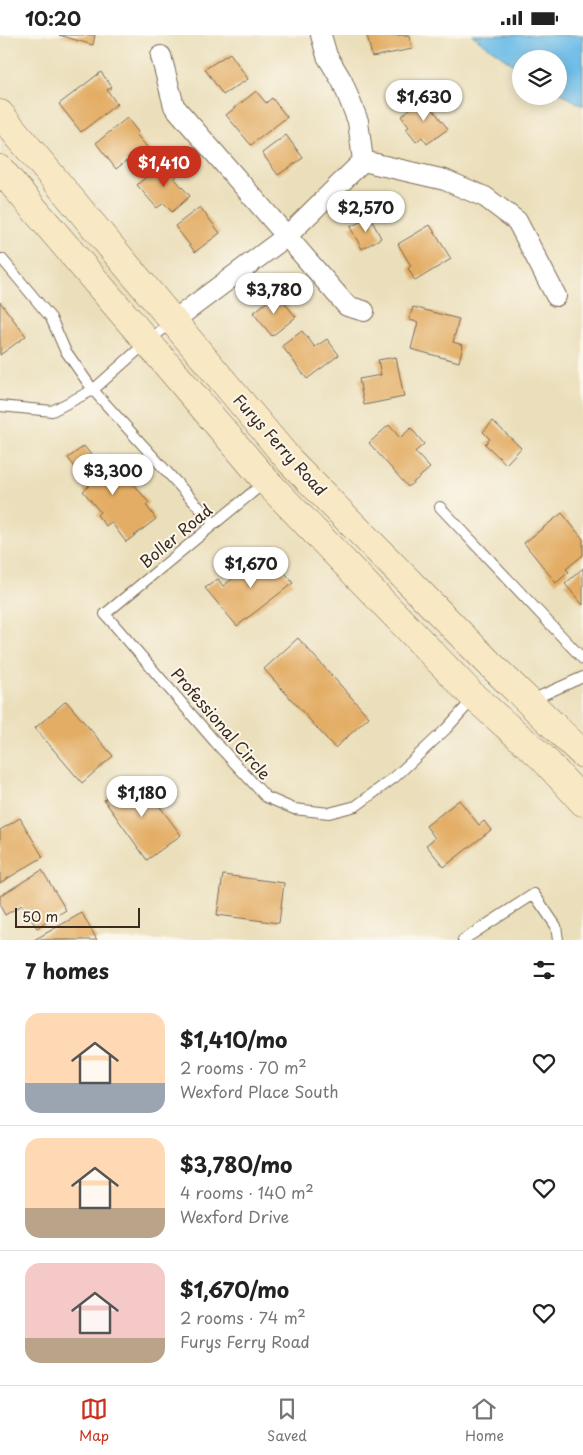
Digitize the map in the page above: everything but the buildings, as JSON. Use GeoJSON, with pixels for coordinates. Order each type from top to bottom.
{"type":"FeatureCollection","features":[{"type":"Feature","properties":{"kind":"main road","name":"Furys Ferry Road"},"geometry":{"type":"LineString","coordinates":[[0,115],[290,461],[583,754]]}},
{"type":"Feature","properties":{"kind":"main road","name":"Furys Ferry Road"},"geometry":{"type":"LineString","coordinates":[[0,169],[266,481],[474,697],[543,758],[583,802]]}},
{"type":"Feature","properties":{"kind":"street"},"geometry":{"type":"LineString","coordinates":[[321,35],[327,57],[342,81],[358,121],[363,161]]}},
{"type":"Feature","properties":{"kind":"street"},"geometry":{"type":"LineString","coordinates":[[161,56],[174,106],[347,307],[364,311]]}},
{"type":"Feature","properties":{"kind":"street"},"geometry":{"type":"LineString","coordinates":[[173,321],[287,237],[363,161]]}},
{"type":"Feature","properties":{"kind":"street"},"geometry":{"type":"LineString","coordinates":[[363,161],[445,180],[485,197],[517,221],[556,296]]}},
{"type":"Feature","properties":{"kind":"lane"},"geometry":{"type":"LineString","coordinates":[[0,259],[2,259],[51,318],[65,350],[93,390],[214,523]]}},
{"type":"Feature","properties":{"kind":"lane"},"geometry":{"type":"LineString","coordinates":[[0,406],[52,411],[93,390],[173,321]]}},
{"type":"Feature","properties":{"kind":"lane","name":"Boller Road"},"geometry":{"type":"LineString","coordinates":[[105,614],[266,481]]}},
{"type":"Feature","properties":{"kind":"lane"},"geometry":{"type":"LineString","coordinates":[[440,507],[583,659]]}},
{"type":"Feature","properties":{"kind":"lane","name":"Professional Circle"},"geometry":{"type":"LineString","coordinates":[[105,614],[216,743],[266,797],[294,809],[329,813],[356,806],[395,777],[446,729],[474,697]]}},
{"type":"Feature","properties":{"kind":"lane"},"geometry":{"type":"LineString","coordinates":[[528,701],[583,677]]}},
{"type":"Feature","properties":{"kind":"lane"},"geometry":{"type":"LineString","coordinates":[[463,940],[534,894],[556,926],[558,940]]}},
{"type":"Feature","properties":{"kind":"water"},"geometry":{"type":"Polygon","coordinates":[[[472,35],[583,35],[583,106],[567,97],[567,50],[512,50],[512,64],[472,35]]]}}]}
